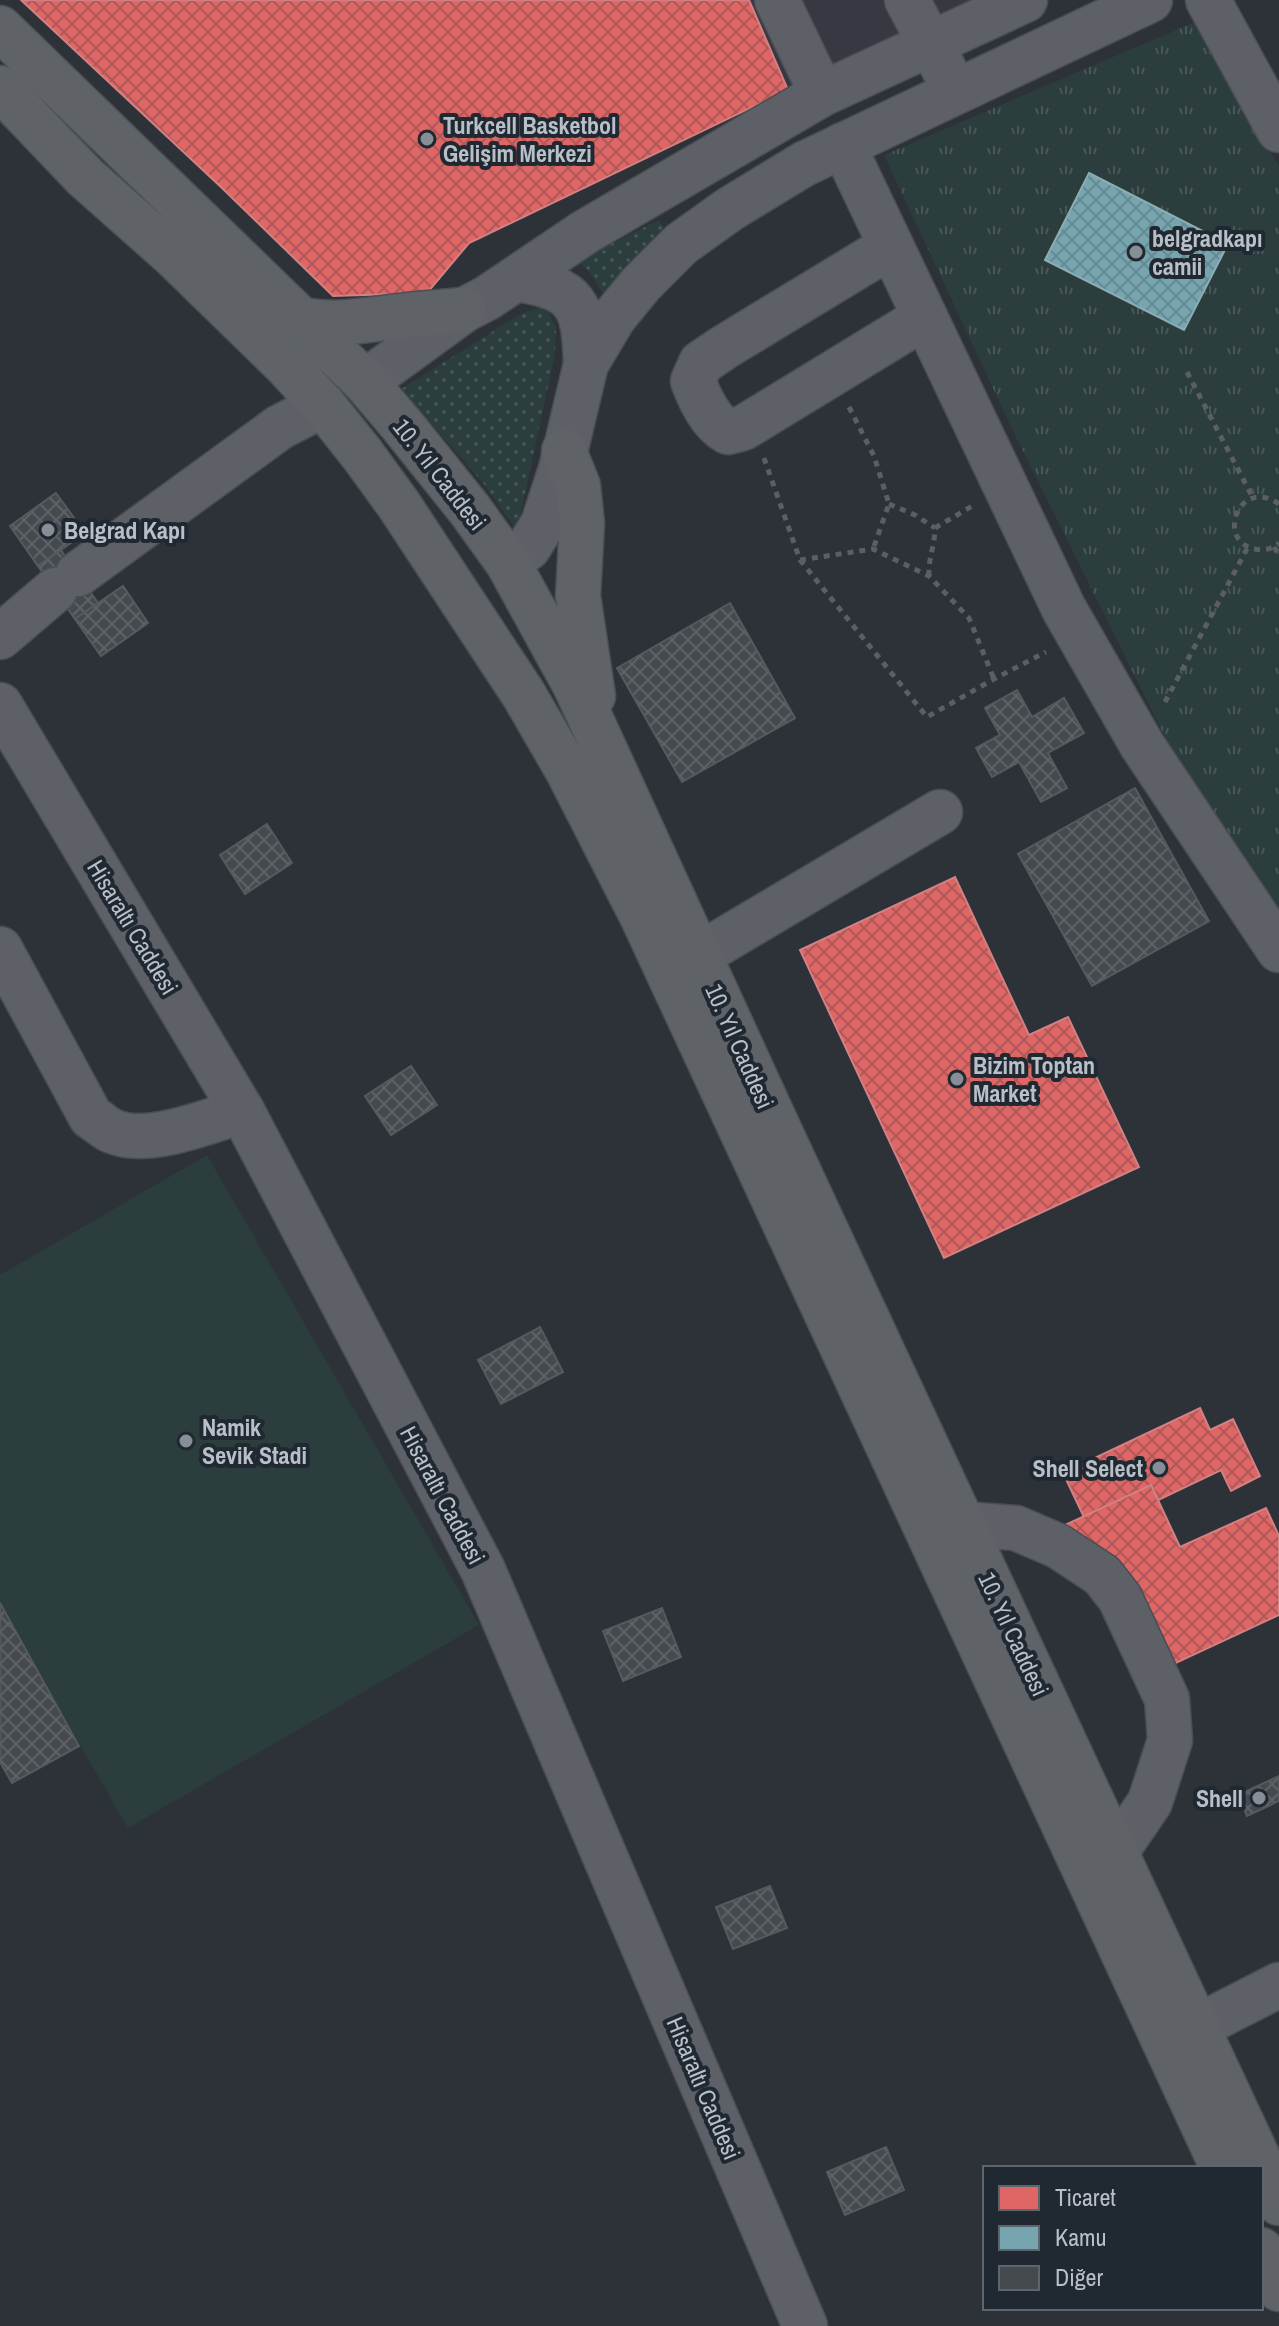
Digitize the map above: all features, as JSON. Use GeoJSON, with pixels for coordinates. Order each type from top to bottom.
{"type":"FeatureCollection","features":[{"type":"Feature","properties":{"kind":"main road","name":"10. Yıl Caddesi"},"geometry":{"type":"LineString","coordinates":[[0,28],[365,382],[470,510],[508,563],[575,685],[1262,2166]]}},
{"type":"Feature","properties":{"kind":"main road","name":"10. Yıl Caddesi"},"geometry":{"type":"LineString","coordinates":[[0,88],[85,177],[184,265],[323,405],[399,505],[524,695],[568,771],[643,918],[1222,2166]]}},
{"type":"Feature","properties":{"kind":"main road"},"geometry":{"type":"LineString","coordinates":[[299,319],[326,324],[464,310]]}},
{"type":"Feature","properties":{"kind":"main road"},"geometry":{"type":"LineString","coordinates":[[323,405],[365,382]]}},
{"type":"Feature","properties":{"kind":"main road"},"geometry":{"type":"LineString","coordinates":[[564,451],[578,486],[582,523],[578,596],[598,735]]}},
{"type":"Feature","properties":{"kind":"main road"},"geometry":{"type":"LineString","coordinates":[[399,505],[418,515],[463,563],[478,569],[491,569],[508,563]]}},
{"type":"Feature","properties":{"kind":"main road","name":"10. Yıl Caddesi"},"geometry":{"type":"LineString","coordinates":[[1263,2169],[1279,2203]]}},
{"type":"Feature","properties":{"kind":"main road"},"geometry":{"type":"LineString","coordinates":[[1263,2254],[1279,2289]]}},
{"type":"Feature","properties":{"kind":"street"},"geometry":{"type":"LineString","coordinates":[[777,0],[822,94]]}},
{"type":"Feature","properties":{"kind":"street"},"geometry":{"type":"LineString","coordinates":[[907,0],[956,92]]}},
{"type":"Feature","properties":{"kind":"street"},"geometry":{"type":"LineString","coordinates":[[365,382],[464,310],[585,232],[822,94],[1025,0]]}},
{"type":"Feature","properties":{"kind":"street"},"geometry":{"type":"LineString","coordinates":[[586,364],[614,317],[641,284],[681,244],[730,209],[792,171],[843,145],[1150,0]]}},
{"type":"Feature","properties":{"kind":"street"},"geometry":{"type":"LineString","coordinates":[[1208,0],[1279,130]]}},
{"type":"Feature","properties":{"kind":"street"},"geometry":{"type":"LineString","coordinates":[[843,145],[1064,609],[1142,745],[1279,950]]}},
{"type":"Feature","properties":{"kind":"street"},"geometry":{"type":"LineString","coordinates":[[891,246],[701,363],[693,381],[698,394],[718,426],[728,432],[743,428],[925,317]]}},
{"type":"Feature","properties":{"kind":"street"},"geometry":{"type":"LineString","coordinates":[[508,563],[528,548],[543,524],[561,469],[586,364],[581,315],[571,299],[558,288],[516,279]]}},
{"type":"Feature","properties":{"kind":"street"},"geometry":{"type":"LineString","coordinates":[[0,637],[67,582],[280,427],[323,405]]}},
{"type":"Feature","properties":{"kind":"street","name":"Hisaraltı Caddesi"},"geometry":{"type":"LineString","coordinates":[[0,705],[242,1111],[483,1570],[805,2326]]}},
{"type":"Feature","properties":{"kind":"street"},"geometry":{"type":"LineString","coordinates":[[699,955],[940,812]]}},
{"type":"Feature","properties":{"kind":"street"},"geometry":{"type":"LineString","coordinates":[[0,949],[91,1117],[113,1132],[144,1137],[242,1111]]}},
{"type":"Feature","properties":{"kind":"street"},"geometry":{"type":"LineString","coordinates":[[962,1524],[1016,1528],[1058,1546],[1102,1575],[1120,1598],[1167,1699],[1170,1740],[1150,1802],[1116,1852]]}},
{"type":"Feature","properties":{"kind":"street"},"geometry":{"type":"LineString","coordinates":[[1197,2027],[1279,1985]]}},
{"type":"Feature","properties":{"kind":"path"},"geometry":{"type":"LineString","coordinates":[[1187,372],[1253,498]]}},
{"type":"Feature","properties":{"kind":"path"},"geometry":{"type":"LineString","coordinates":[[848,405],[874,456],[889,504],[873,549]]}},
{"type":"Feature","properties":{"kind":"path"},"geometry":{"type":"LineString","coordinates":[[764,458],[800,560],[927,717],[1079,635]]}},
{"type":"Feature","properties":{"kind":"path"},"geometry":{"type":"LineString","coordinates":[[1279,504],[1270,498],[1253,498],[1239,508],[1234,525],[1241,542],[1248,547],[1266,550],[1277,545],[1279,555]]}},
{"type":"Feature","properties":{"kind":"path"},"geometry":{"type":"LineString","coordinates":[[889,504],[935,528],[928,563],[929,576]]}},
{"type":"Feature","properties":{"kind":"path"},"geometry":{"type":"LineString","coordinates":[[1142,745],[1248,547]]}},
{"type":"Feature","properties":{"kind":"path"},"geometry":{"type":"LineString","coordinates":[[800,560],[873,549],[929,576],[969,618],[994,679]]}},
{"type":"Feature","properties":{"kind":"shaded area"},"geometry":{"type":"Polygon","coordinates":[[[749,0],[970,0],[788,90],[749,0]]]}},
{"type":"Feature","properties":{"kind":"green space"},"geometry":{"type":"Polygon","coordinates":[[[1200,20],[1279,167],[1279,912],[1177,761],[1012,429],[884,155],[1200,20]]]}},
{"type":"Feature","properties":{"kind":"green space"},"geometry":{"type":"Polygon","coordinates":[[[659,220],[664,228],[604,295],[588,270],[577,261],[659,220]]]}},
{"type":"Feature","properties":{"kind":"green space"},"geometry":{"type":"Polygon","coordinates":[[[539,308],[548,312],[556,327],[555,354],[517,531],[483,483],[401,389],[522,313],[539,308]]]}},
{"type":"Feature","properties":{"kind":"green space","name":"Namik Sevik Stadi"},"geometry":{"type":"Polygon","coordinates":[[[207,1155],[479,1625],[128,1828],[0,1607],[0,1275],[207,1155]]]}},
{"type":"Feature","properties":{"kind":"building: Ticaret","name":"Turkcell Basketbol Gelişim Merkezi"},"geometry":{"type":"Polygon","coordinates":[[[21,0],[749,0],[788,90],[469,243],[427,293],[333,296],[21,0]]]}},
{"type":"Feature","properties":{"kind":"building: Ticaret"},"geometry":{"type":"Polygon","coordinates":[[[955,877],[1029,1035],[1068,1017],[1139,1167],[944,1258],[800,950],[955,877]]]}},
{"type":"Feature","properties":{"kind":"building: Ticaret"},"geometry":{"type":"Polygon","coordinates":[[[1200,1408],[1210,1430],[1233,1419],[1260,1476],[1231,1491],[1221,1470],[1091,1532],[1063,1473],[1200,1408]]]}},
{"type":"Feature","properties":{"kind":"building: Ticaret"},"geometry":{"type":"Polygon","coordinates":[[[1151,1485],[1180,1547],[1266,1508],[1279,1536],[1279,1615],[1135,1682],[1063,1526],[1151,1485]]]}},
{"type":"Feature","properties":{"kind":"building: Kamu","name":"belgradkapı camii"},"geometry":{"type":"Polygon","coordinates":[[[1089,173],[1228,244],[1184,330],[1045,260],[1089,173]]]}},
{"type":"Feature","properties":{"kind":"building: Diğer","name":"Belgrad Kapı"},"geometry":{"type":"Polygon","coordinates":[[[56,493],[85,533],[38,566],[10,526],[56,493]]]}},
{"type":"Feature","properties":{"kind":"building: Diğer"},"geometry":{"type":"Polygon","coordinates":[[[61,550],[98,603],[75,619],[38,566],[61,550]]]}},
{"type":"Feature","properties":{"kind":"building: Diğer","name":"Belgrad Kapı"},"geometry":{"type":"Polygon","coordinates":[[[123,586],[148,623],[101,656],[75,619],[123,586]]]}},
{"type":"Feature","properties":{"kind":"building: Diğer"},"geometry":{"type":"Polygon","coordinates":[[[730,603],[795,718],[682,782],[617,668],[730,603]]]}},
{"type":"Feature","properties":{"kind":"building: Diğer"},"geometry":{"type":"Polygon","coordinates":[[[1017,690],[1032,717],[1064,698],[1084,733],[1048,753],[1067,788],[1041,802],[1019,762],[992,777],[976,748],[1000,735],[985,708],[1017,690]]]}},
{"type":"Feature","properties":{"kind":"building: Diğer"},"geometry":{"type":"Polygon","coordinates":[[[1135,788],[1209,921],[1092,986],[1018,854],[1135,788]]]}},
{"type":"Feature","properties":{"kind":"building: Diğer"},"geometry":{"type":"Polygon","coordinates":[[[267,824],[292,863],[245,894],[220,855],[267,824]]]}},
{"type":"Feature","properties":{"kind":"building: Diğer"},"geometry":{"type":"Polygon","coordinates":[[[411,1066],[437,1105],[391,1135],[365,1096],[411,1066]]]}},
{"type":"Feature","properties":{"kind":"building: Diğer"},"geometry":{"type":"Polygon","coordinates":[[[540,1327],[563,1372],[501,1404],[478,1360],[540,1327]]]}},
{"type":"Feature","properties":{"kind":"building: Diğer"},"geometry":{"type":"Polygon","coordinates":[[[0,1603],[79,1746],[12,1783],[0,1762],[0,1603]]]}},
{"type":"Feature","properties":{"kind":"building: Diğer"},"geometry":{"type":"Polygon","coordinates":[[[662,1608],[681,1657],[623,1681],[603,1631],[662,1608]]]}},
{"type":"Feature","properties":{"kind":"building: Diğer","name":"Shell"},"geometry":{"type":"Polygon","coordinates":[[[1279,1776],[1279,1801],[1247,1816],[1238,1795],[1279,1776]]]}},
{"type":"Feature","properties":{"kind":"building: Diğer"},"geometry":{"type":"Polygon","coordinates":[[[770,1886],[787,1928],[733,1949],[716,1907],[770,1886]]]}},
{"type":"Feature","properties":{"kind":"building: Diğer"},"geometry":{"type":"Polygon","coordinates":[[[886,2147],[904,2190],[845,2215],[827,2172],[886,2147]]]}},
{"type":"Feature","properties":{"kind":"place","name":"Turkcell Basketbol Gelişim Merkezi"},"geometry":{"type":"Point","coordinates":[427,139]}},
{"type":"Feature","properties":{"kind":"place","name":"belgradkapı camii"},"geometry":{"type":"Point","coordinates":[1136,252]}},
{"type":"Feature","properties":{"kind":"place","name":"Belgrad Kapı"},"geometry":{"type":"Point","coordinates":[48,530]}},
{"type":"Feature","properties":{"kind":"place","name":"Bizim Toptan Market"},"geometry":{"type":"Point","coordinates":[957,1079]}},
{"type":"Feature","properties":{"kind":"place","name":"Namik Sevik Stadi"},"geometry":{"type":"Point","coordinates":[186,1441]}},
{"type":"Feature","properties":{"kind":"place","name":"Shell Select"},"geometry":{"type":"Point","coordinates":[1159,1468]}},
{"type":"Feature","properties":{"kind":"place","name":"Shell"},"geometry":{"type":"Point","coordinates":[1259,1798]}}]}
